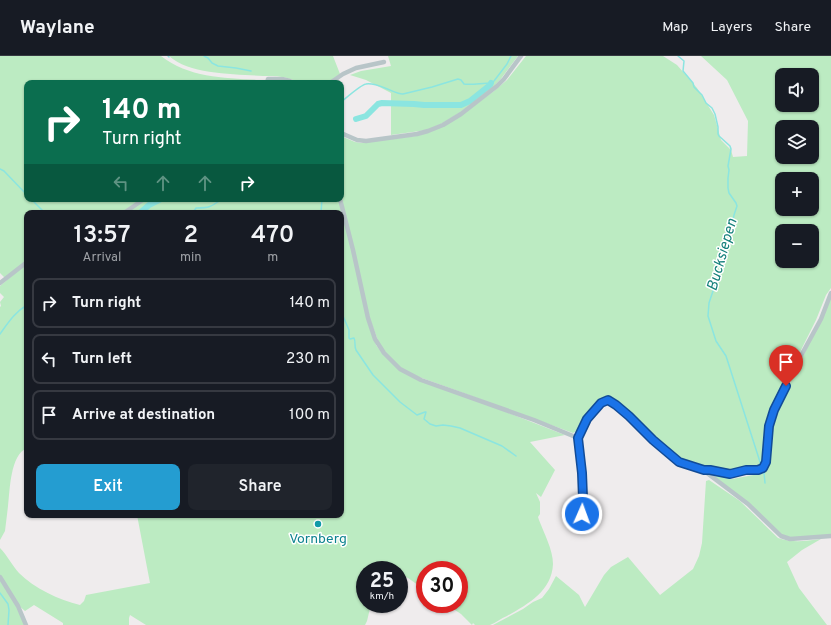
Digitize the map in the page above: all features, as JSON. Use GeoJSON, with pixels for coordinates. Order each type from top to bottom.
{"type":"FeatureCollection","features":[{"type":"Feature","properties":{"kind":"street"},"geometry":{"type":"LineString","coordinates":[[344,134],[357,140],[366,141],[417,134],[428,131],[461,114],[491,91],[504,79],[521,56]]}},
{"type":"Feature","properties":{"kind":"street"},"geometry":{"type":"LineString","coordinates":[[334,80],[356,68],[384,62]]}},
{"type":"Feature","properties":{"kind":"street"},"geometry":{"type":"LineString","coordinates":[[268,80],[288,80]]}},
{"type":"Feature","properties":{"kind":"street"},"geometry":{"type":"LineString","coordinates":[[128,210],[140,202]]}},
{"type":"Feature","properties":{"kind":"street"},"geometry":{"type":"LineString","coordinates":[[344,215],[368,318],[375,339],[384,353],[400,369],[421,380],[534,420],[578,438]]}},
{"type":"Feature","properties":{"kind":"street"},"geometry":{"type":"LineString","coordinates":[[0,283],[24,264]]}},
{"type":"Feature","properties":{"kind":"street"},"geometry":{"type":"LineString","coordinates":[[576,522],[582,514],[583,498],[578,438],[587,419],[601,403],[608,400],[629,416],[653,440],[679,462],[704,470],[730,474],[746,470],[758,470],[764,466],[766,462],[769,426],[774,410],[791,374],[821,319],[831,293]]}},
{"type":"Feature","properties":{"kind":"street"},"geometry":{"type":"LineString","coordinates":[[704,470],[748,504],[780,536],[790,539],[831,536]]}},
{"type":"Feature","properties":{"kind":"street"},"geometry":{"type":"LineString","coordinates":[[0,577],[18,606],[26,625]]}},
{"type":"Feature","properties":{"kind":"green space"},"geometry":{"type":"Polygon","coordinates":[[[0,56],[161,56],[183,69],[195,73],[208,76],[259,80],[24,80],[24,202],[137,202],[125,210],[24,210],[24,263],[5,278],[0,273],[0,56]]]}},
{"type":"Feature","properties":{"kind":"green space"},"geometry":{"type":"Polygon","coordinates":[[[169,56],[333,56],[340,74],[332,80],[293,80],[282,77],[213,72],[189,67],[169,56]]]}},
{"type":"Feature","properties":{"kind":"green space"},"geometry":{"type":"Polygon","coordinates":[[[388,56],[518,56],[500,80],[490,90],[459,113],[441,124],[427,130],[391,135],[391,93],[366,80],[350,75],[361,71],[391,66],[388,56]]]}},
{"type":"Feature","properties":{"kind":"green space"},"geometry":{"type":"Polygon","coordinates":[[[526,56],[663,56],[677,65],[697,88],[714,115],[721,140],[731,150],[733,157],[747,156],[748,121],[727,80],[701,56],[831,56],[831,288],[826,295],[816,320],[789,374],[768,425],[764,462],[758,469],[746,467],[727,472],[680,461],[654,439],[617,402],[610,398],[602,399],[585,417],[577,431],[573,433],[419,377],[401,369],[380,346],[370,319],[342,202],[344,202],[344,137],[361,143],[416,136],[459,117],[507,80],[526,56]]]}},
{"type":"Feature","properties":{"kind":"green space"},"geometry":{"type":"Polygon","coordinates":[[[142,202],[341,202],[343,210],[130,210],[142,202]]]}},
{"type":"Feature","properties":{"kind":"green space"},"geometry":{"type":"Polygon","coordinates":[[[344,215],[376,345],[399,370],[565,435],[530,442],[555,470],[541,497],[536,493],[540,502],[540,514],[538,517],[550,547],[553,559],[552,573],[544,589],[538,596],[523,607],[490,625],[475,625],[473,623],[472,625],[460,613],[468,613],[468,561],[416,561],[416,584],[408,578],[408,561],[356,561],[356,613],[369,613],[365,625],[146,625],[130,615],[129,625],[63,625],[63,623],[34,605],[25,611],[18,605],[0,575],[0,548],[19,573],[32,584],[55,597],[80,605],[84,601],[86,595],[150,583],[138,518],[344,518],[344,215]]]}},
{"type":"Feature","properties":{"kind":"green space"},"geometry":{"type":"Polygon","coordinates":[[[24,266],[24,450],[17,458],[14,465],[10,482],[5,531],[0,540],[0,302],[4,297],[0,293],[0,286],[24,266]]]}},
{"type":"Feature","properties":{"kind":"green space"},"geometry":{"type":"Polygon","coordinates":[[[831,295],[831,535],[793,538],[783,536],[711,475],[713,474],[732,479],[759,474],[767,467],[772,425],[777,410],[831,295]]]}},
{"type":"Feature","properties":{"kind":"green space"},"geometry":{"type":"Polygon","coordinates":[[[709,480],[740,501],[778,538],[794,541],[821,539],[802,550],[787,562],[799,588],[827,625],[493,625],[542,598],[556,576],[579,595],[585,607],[604,575],[611,567],[628,557],[660,595],[693,569],[699,556],[702,543],[706,481],[709,480]]]}},
{"type":"Feature","properties":{"kind":"green space"},"geometry":{"type":"Polygon","coordinates":[[[0,580],[17,607],[25,625],[0,625],[0,580]]]}},
{"type":"Feature","properties":{"kind":"waterway"},"geometry":{"type":"LineString","coordinates":[[204,56],[218,66],[251,71]]}},
{"type":"Feature","properties":{"kind":"waterway"},"geometry":{"type":"LineString","coordinates":[[344,100],[366,84],[376,85],[396,93],[403,94],[458,79],[464,84],[491,83],[507,64],[511,56]]}},
{"type":"Feature","properties":{"kind":"waterway","name":"Bucksiepen"},"geometry":{"type":"LineString","coordinates":[[678,56],[684,61],[683,71],[693,83],[694,87],[702,95],[706,103],[712,108],[715,114],[719,136],[730,146],[731,149],[728,166],[728,188],[729,193],[737,206],[729,243],[709,303],[708,316],[716,341],[726,356],[761,465]]}},
{"type":"Feature","properties":{"kind":"waterway"},"geometry":{"type":"LineString","coordinates":[[356,119],[366,116],[378,104],[382,103],[461,105],[470,101],[491,83]]}},
{"type":"Feature","properties":{"kind":"waterway"},"geometry":{"type":"LineString","coordinates":[[0,169],[4,171],[24,192]]}},
{"type":"Feature","properties":{"kind":"waterway"},"geometry":{"type":"LineString","coordinates":[[34,202],[42,210]]}},
{"type":"Feature","properties":{"kind":"waterway"},"geometry":{"type":"LineString","coordinates":[[143,210],[155,202]]}},
{"type":"Feature","properties":{"kind":"waterway"},"geometry":{"type":"LineString","coordinates":[[195,210],[196,208],[204,208],[218,202]]}},
{"type":"Feature","properties":{"kind":"waterway"},"geometry":{"type":"LineString","coordinates":[[321,210],[322,202]]}},
{"type":"Feature","properties":{"kind":"waterway"},"geometry":{"type":"LineString","coordinates":[[0,334],[15,314],[24,307]]}},
{"type":"Feature","properties":{"kind":"waterway"},"geometry":{"type":"LineString","coordinates":[[344,318],[349,330],[349,338],[354,338],[356,350],[373,375],[400,402],[417,415],[426,412],[424,419],[430,424],[460,428],[502,446],[516,456]]}},
{"type":"Feature","properties":{"kind":"waterway","name":"Bucksiepen"},"geometry":{"type":"LineString","coordinates":[[764,473],[765,483]]}},
{"type":"Feature","properties":{"kind":"waterway"},"geometry":{"type":"LineString","coordinates":[[0,593],[8,604],[8,625]]}},
{"type":"Feature","properties":{"kind":"place","name":"Vornberg"},"geometry":{"type":"Point","coordinates":[318,524]}},
{"type":"Feature","properties":{"kind":"route"},"geometry":{"type":"LineString","coordinates":[[582,514],[582,473],[578,438],[587,419],[601,403],[608,400],[616,405],[679,462],[704,470],[730,474],[742,470],[758,470],[766,465],[769,426],[774,410],[786,386]]}}]}
